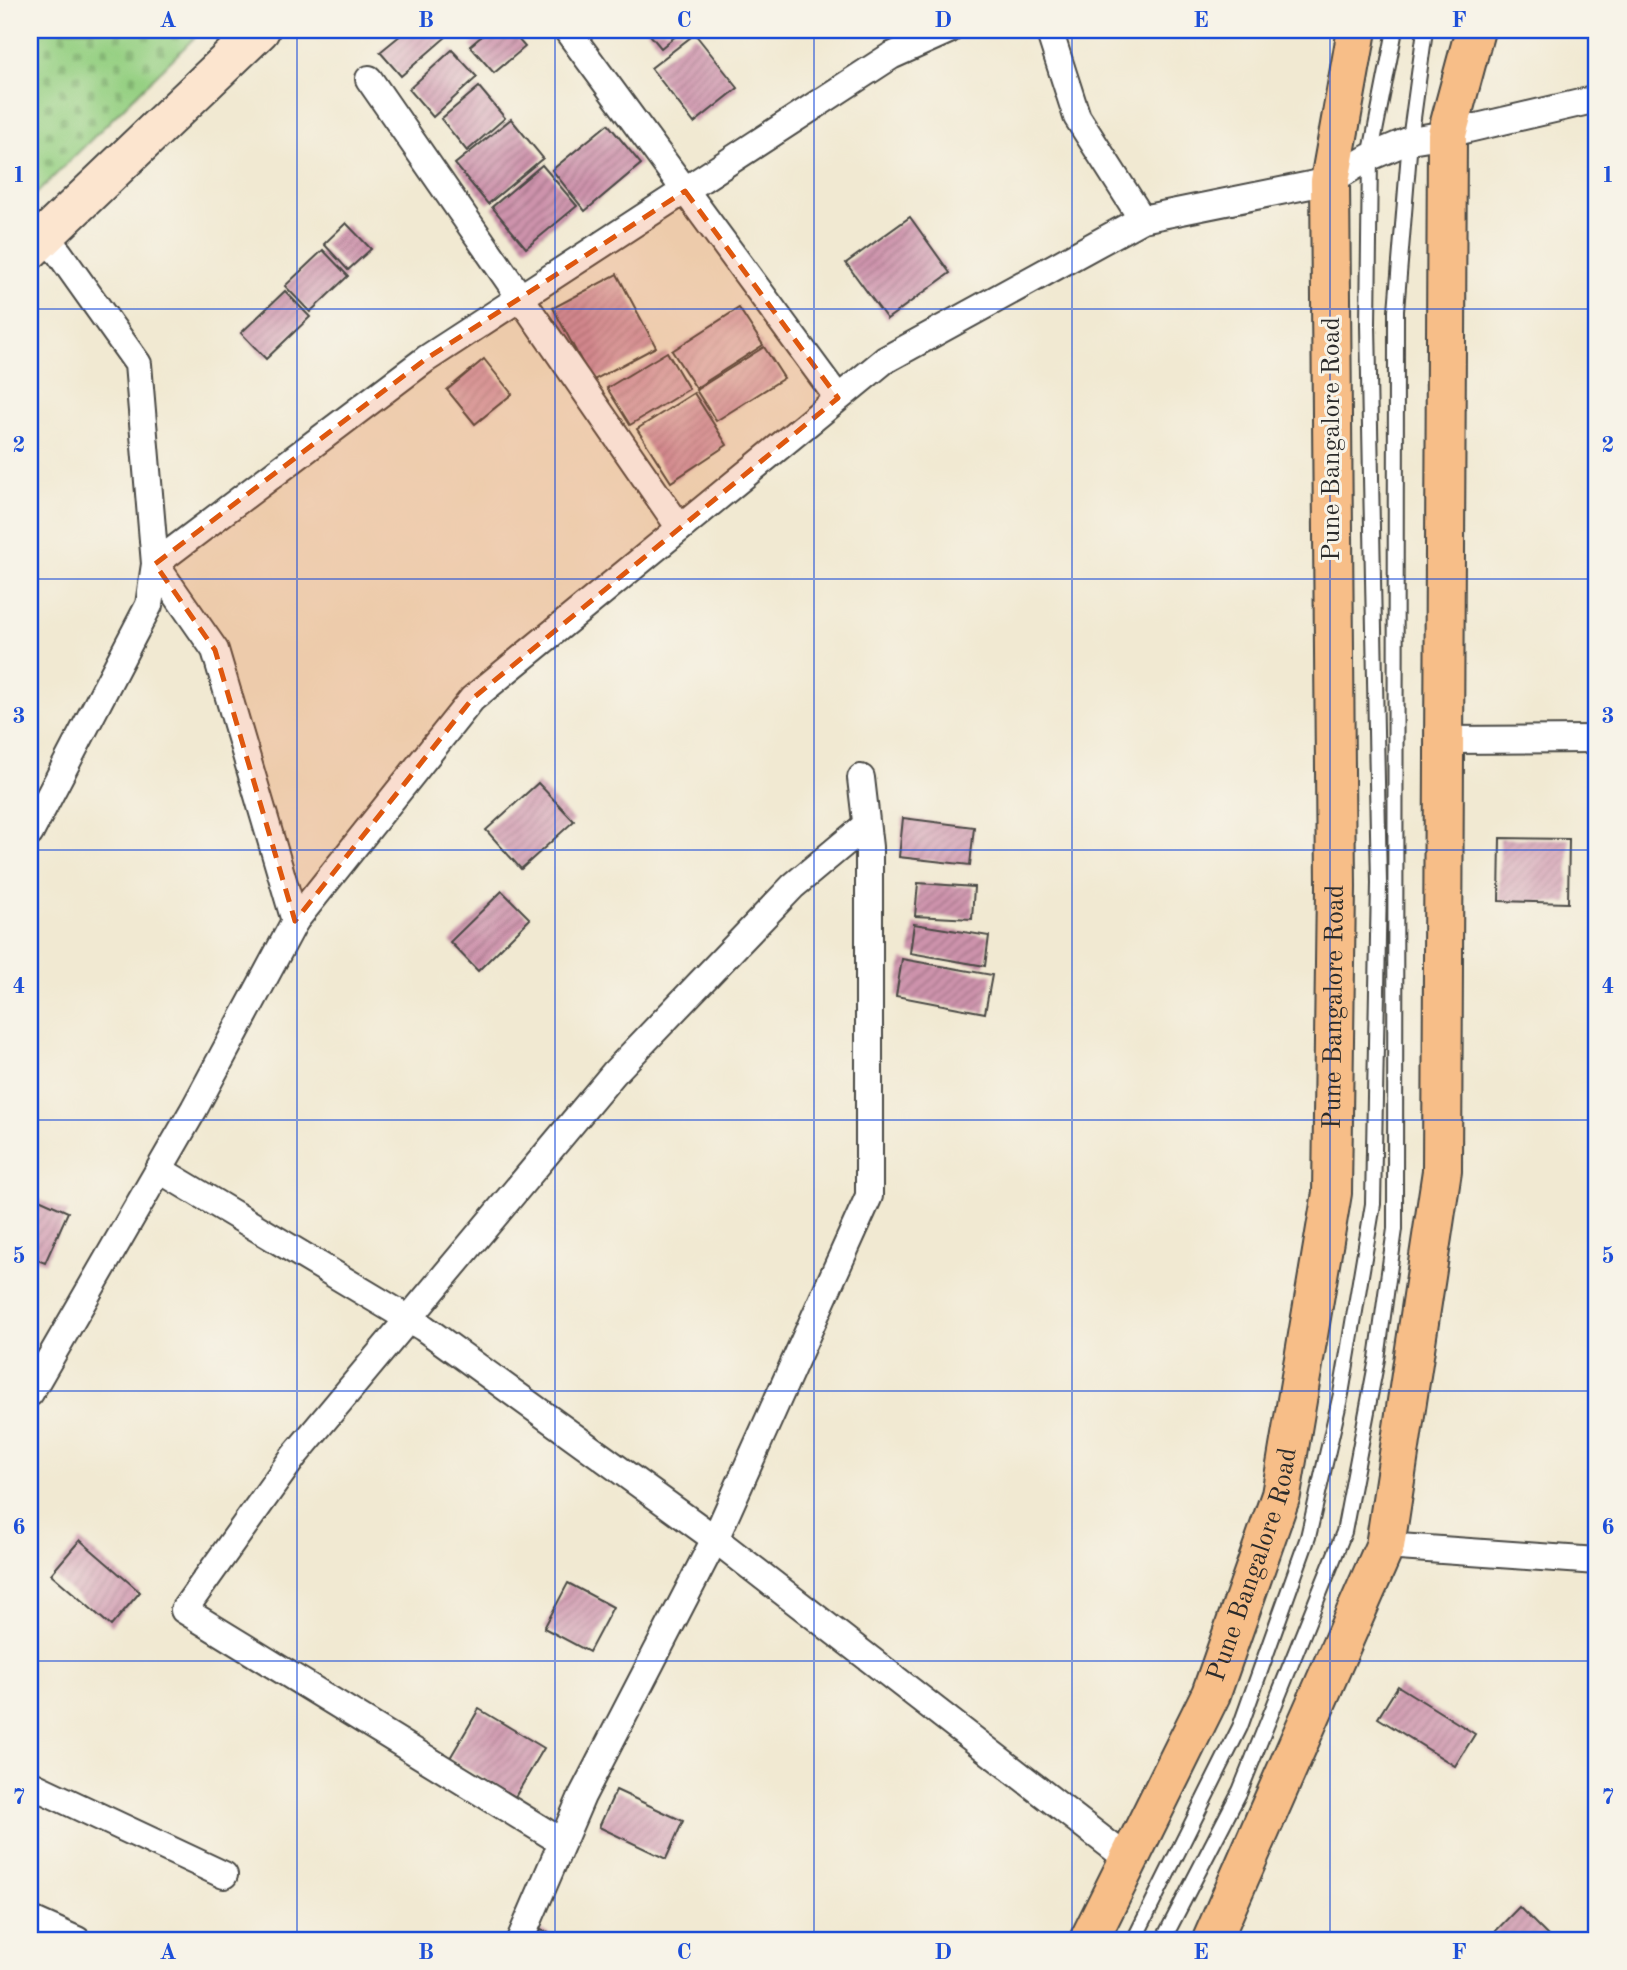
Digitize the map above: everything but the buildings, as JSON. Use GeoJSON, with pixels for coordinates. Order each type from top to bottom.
{"type":"FeatureCollection","features":[{"type":"Feature","properties":{"kind":"main road","name":"Pune Bangalore Road"},"geometry":{"type":"LineString","coordinates":[[1089,1940],[1211,1694],[1281,1495],[1332,1193],[1336,887],[1330,181],[1357,30]]}},
{"type":"Feature","properties":{"kind":"main road"},"geometry":{"type":"LineString","coordinates":[[1212,1940],[1385,1546],[1442,1171],[1447,135],[1475,30]]}},
{"type":"Feature","properties":{"kind":"street"},"geometry":{"type":"LineString","coordinates":[[30,833],[149,605],[155,565],[138,364],[59,253],[36,244],[260,30]]}},
{"type":"Feature","properties":{"kind":"street"},"geometry":{"type":"LineString","coordinates":[[567,30],[838,398]]}},
{"type":"Feature","properties":{"kind":"street"},"geometry":{"type":"LineString","coordinates":[[155,565],[426,359],[891,56],[948,30]]}},
{"type":"Feature","properties":{"kind":"street"},"geometry":{"type":"LineString","coordinates":[[1049,30],[1077,117],[1142,219]]}},
{"type":"Feature","properties":{"kind":"street"},"geometry":{"type":"LineString","coordinates":[[369,79],[680,528]]}},
{"type":"Feature","properties":{"kind":"street"},"geometry":{"type":"LineString","coordinates":[[30,1393],[160,1170],[295,921],[472,699],[886,360],[1142,219],[1330,181],[1370,157],[1410,139],[1447,135],[1597,99]]}},
{"type":"Feature","properties":{"kind":"street"},"geometry":{"type":"LineString","coordinates":[[155,565],[215,650],[295,921]]}},
{"type":"Feature","properties":{"kind":"street"},"geometry":{"type":"LineString","coordinates":[[1442,740],[1597,739]]}},
{"type":"Feature","properties":{"kind":"street"},"geometry":{"type":"LineString","coordinates":[[520,1940],[582,1796],[715,1539],[869,1196],[869,847],[861,778]]}},
{"type":"Feature","properties":{"kind":"street"},"geometry":{"type":"LineString","coordinates":[[562,1842],[184,1610],[294,1456],[614,1073],[793,886],[866,825]]}},
{"type":"Feature","properties":{"kind":"street"},"geometry":{"type":"LineString","coordinates":[[160,1170],[409,1318],[715,1539],[1129,1860]]}},
{"type":"Feature","properties":{"kind":"street"},"geometry":{"type":"LineString","coordinates":[[1385,1546],[1597,1561]]}},
{"type":"Feature","properties":{"kind":"street"},"geometry":{"type":"LineString","coordinates":[[30,1784],[224,1875]]}},
{"type":"Feature","properties":{"kind":"street"},"geometry":{"type":"LineString","coordinates":[[30,1919],[77,1940]]}},
{"type":"Feature","properties":{"kind":"lane"},"geometry":{"type":"LineString","coordinates":[[1134,1940],[1240,1727],[1308,1537],[1341,1394],[1373,1204],[1379,883],[1368,325],[1370,157],[1395,30]]}},
{"type":"Feature","properties":{"kind":"lane"},"geometry":{"type":"LineString","coordinates":[[1163,1940],[1240,1791],[1344,1532],[1377,1359],[1395,1229],[1396,311],[1410,139],[1425,30]]}},
{"type":"Feature","properties":{"kind":"highlighted area"},"geometry":{"type":"Polygon","coordinates":[[[685,191],[838,398],[472,699],[295,921],[215,650],[155,564],[426,359],[685,191]]]}},
{"type":"Feature","properties":{"kind":"green space"},"geometry":{"type":"Polygon","coordinates":[[[30,30],[202,30],[35,195],[30,204],[30,30]]]}}]}
